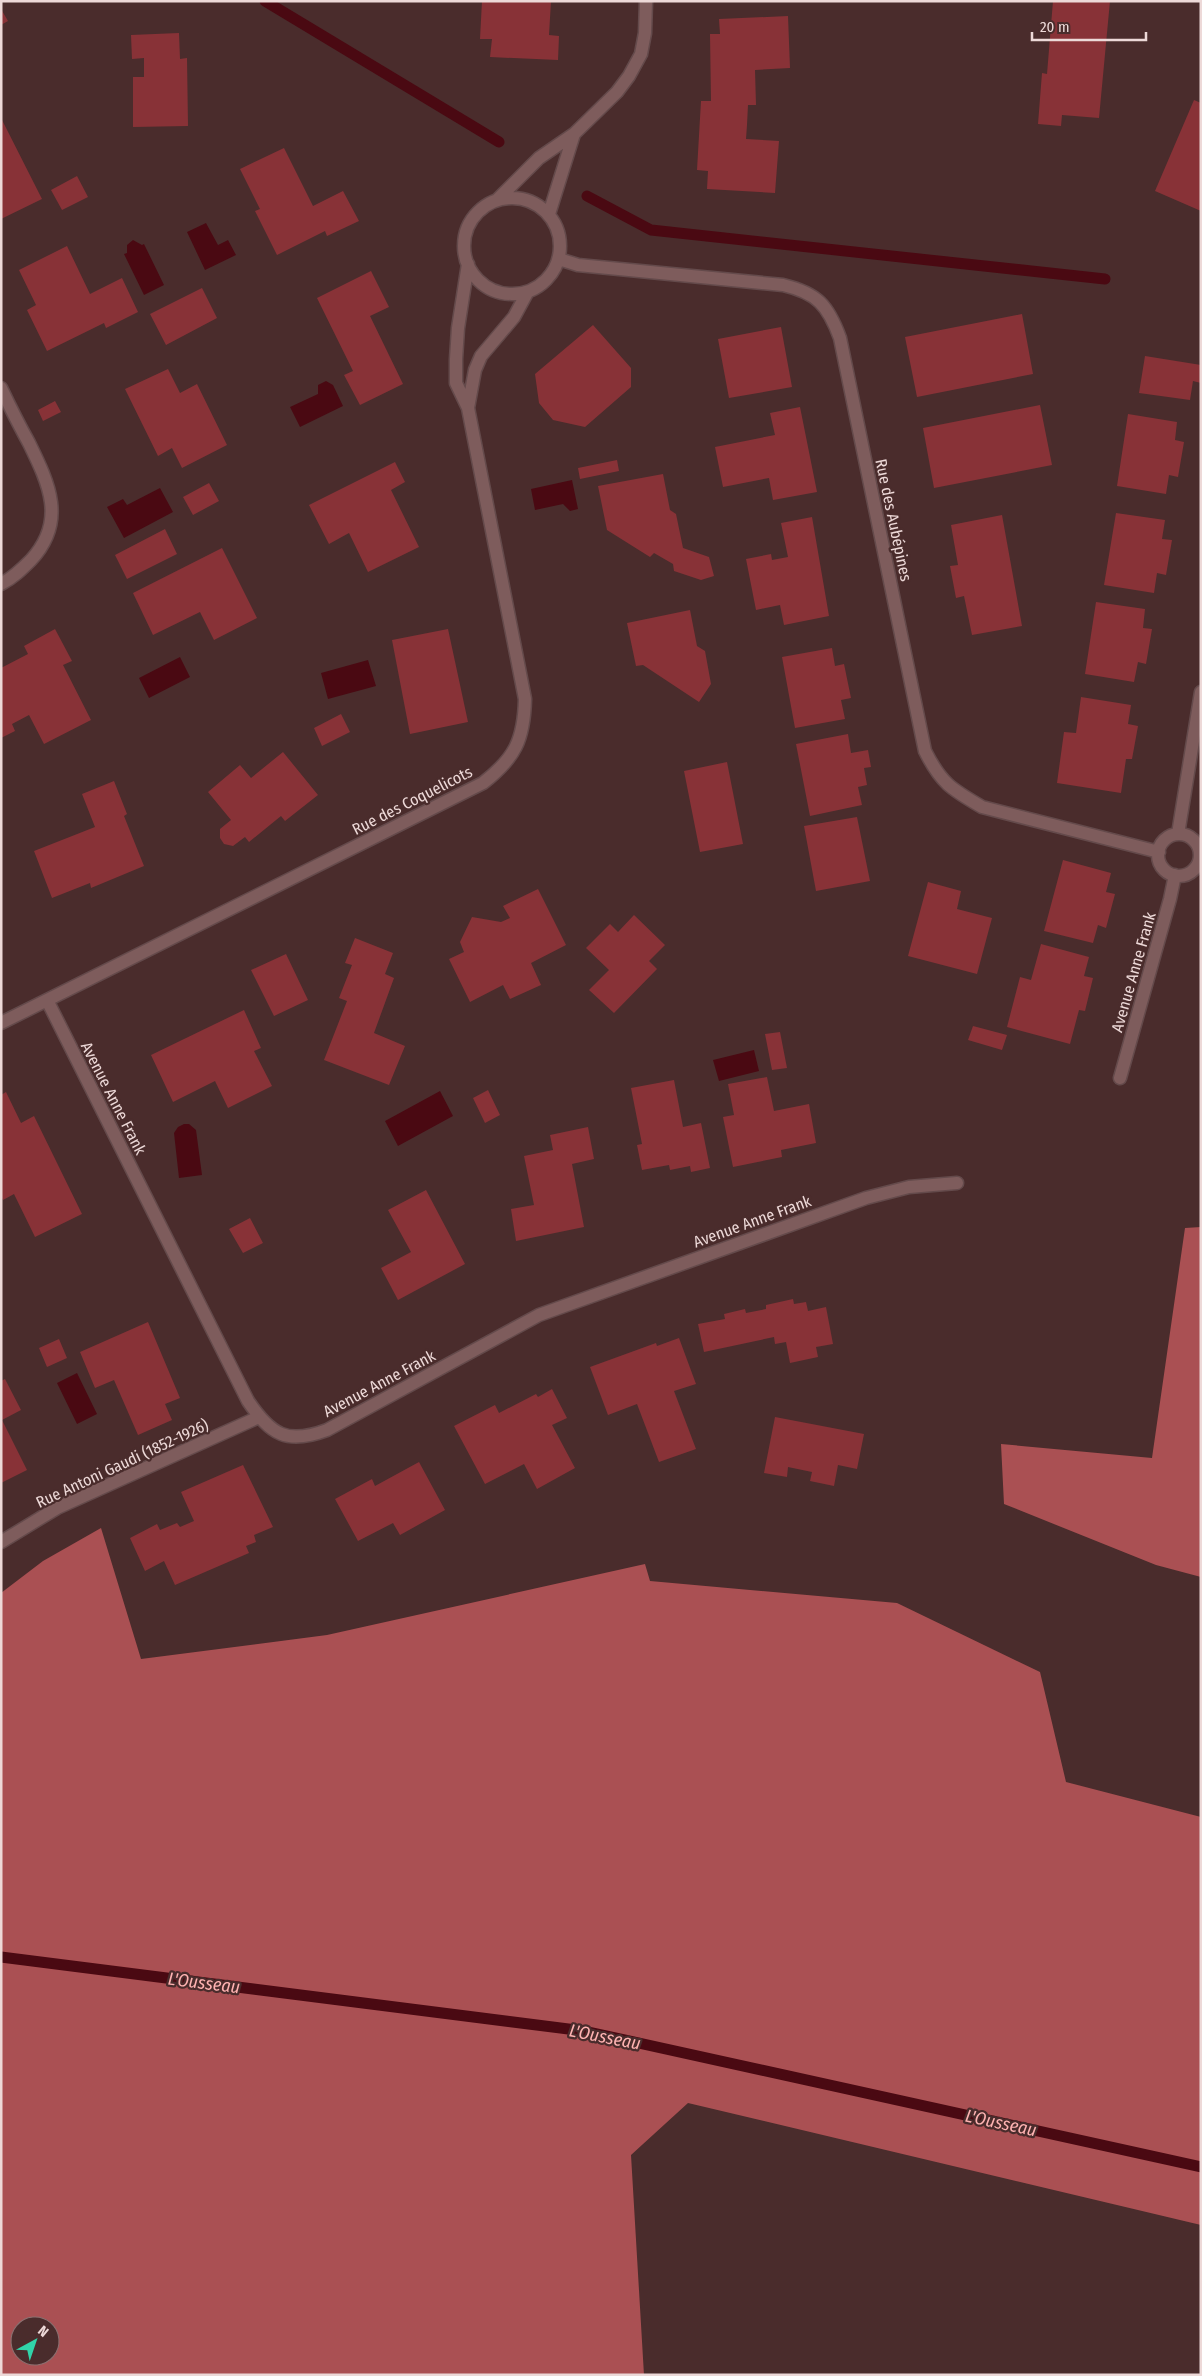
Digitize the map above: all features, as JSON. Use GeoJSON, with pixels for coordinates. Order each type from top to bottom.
{"type":"FeatureCollection","features":[{"type":"Feature","properties":{"kind":"street","name":"Rue des Coquelicots"},"geometry":{"type":"LineString","coordinates":[[574,134],[549,214],[558,227],[561,243],[559,258],[553,273],[542,285],[527,292],[512,295],[496,292],[481,284],[465,256],[464,240],[468,225],[478,212],[497,200],[538,158],[574,134],[617,92],[629,76],[641,54],[645,33],[646,1]]}},
{"type":"Feature","properties":{"kind":"street"},"geometry":{"type":"LineString","coordinates":[[497,200],[525,199],[538,204],[549,214]]}},
{"type":"Feature","properties":{"kind":"street","name":"Rue des Aubépines"},"geometry":{"type":"LineString","coordinates":[[559,258],[578,264],[783,285],[813,296],[826,306],[840,338],[925,750],[937,774],[957,793],[982,807],[1159,852]]}},
{"type":"Feature","properties":{"kind":"street","name":"Rue des Coquelicots"},"geometry":{"type":"LineString","coordinates":[[1,1022],[483,783],[500,770],[513,754],[520,741],[525,722],[525,699],[468,408],[456,383],[458,328],[468,264]]}},
{"type":"Feature","properties":{"kind":"street","name":"Rue des Coquelicots"},"geometry":{"type":"LineString","coordinates":[[468,408],[475,370],[481,356],[514,317],[527,292]]}},
{"type":"Feature","properties":{"kind":"street"},"geometry":{"type":"LineString","coordinates":[[1,388],[45,477],[52,508],[51,522],[46,539],[22,569],[1,584]]}},
{"type":"Feature","properties":{"kind":"street"},"geometry":{"type":"LineString","coordinates":[[1178,834],[1201,692]]}},
{"type":"Feature","properties":{"kind":"street"},"geometry":{"type":"LineString","coordinates":[[1178,834],[1189,836],[1196,843],[1200,854],[1199,863],[1190,873],[1175,875],[1169,873],[1161,866],[1159,852],[1160,845],[1167,837],[1178,834]]}},
{"type":"Feature","properties":{"kind":"street","name":"Avenue Anne Frank"},"geometry":{"type":"LineString","coordinates":[[1120,1078],[1175,875]]}},
{"type":"Feature","properties":{"kind":"street","name":"Avenue Anne Frank"},"geometry":{"type":"LineString","coordinates":[[47,1000],[248,1401],[259,1417],[281,1435],[294,1438],[308,1437],[327,1430],[539,1315],[866,1198],[909,1187],[957,1182]]}},
{"type":"Feature","properties":{"kind":"street","name":"Rue Antoni Gaudi (1852-1926)"},"geometry":{"type":"LineString","coordinates":[[1,1542],[57,1508],[259,1417]]}},
{"type":"Feature","properties":{"kind":"shaded area"},"geometry":{"type":"Polygon","coordinates":[[[206,223],[218,245],[228,240],[236,255],[205,270],[187,232],[206,223]]]}},
{"type":"Feature","properties":{"kind":"shaded area"},"geometry":{"type":"Polygon","coordinates":[[[133,240],[142,245],[144,244],[164,285],[144,295],[124,254],[127,253],[127,245],[133,240]]]}},
{"type":"Feature","properties":{"kind":"shaded area"},"geometry":{"type":"Polygon","coordinates":[[[326,381],[333,385],[343,406],[300,427],[290,407],[318,394],[318,385],[326,381]]]}},
{"type":"Feature","properties":{"kind":"shaded area"},"geometry":{"type":"Polygon","coordinates":[[[572,480],[578,509],[570,511],[563,504],[535,510],[531,489],[572,480]]]}},
{"type":"Feature","properties":{"kind":"shaded area"},"geometry":{"type":"Polygon","coordinates":[[[160,488],[173,512],[124,538],[107,507],[123,499],[127,505],[160,488]]]}},
{"type":"Feature","properties":{"kind":"shaded area"},"geometry":{"type":"Polygon","coordinates":[[[180,657],[190,677],[149,698],[139,678],[180,657]]]}},
{"type":"Feature","properties":{"kind":"shaded area"},"geometry":{"type":"Polygon","coordinates":[[[368,660],[376,686],[328,699],[321,673],[368,660]]]}},
{"type":"Feature","properties":{"kind":"shaded area"},"geometry":{"type":"Polygon","coordinates":[[[754,1050],[759,1071],[719,1081],[713,1060],[754,1050]]]}},
{"type":"Feature","properties":{"kind":"shaded area"},"geometry":{"type":"Polygon","coordinates":[[[440,1091],[453,1116],[398,1146],[385,1121],[440,1091]]]}},
{"type":"Feature","properties":{"kind":"shaded area"},"geometry":{"type":"Polygon","coordinates":[[[189,1124],[196,1130],[202,1175],[179,1178],[174,1133],[178,1127],[189,1124]]]}},
{"type":"Feature","properties":{"kind":"shaded area"},"geometry":{"type":"Polygon","coordinates":[[[1201,1227],[1201,1577],[1156,1565],[1004,1504],[1001,1444],[1152,1458],[1185,1228],[1201,1227]]]}},
{"type":"Feature","properties":{"kind":"shaded area"},"geometry":{"type":"Polygon","coordinates":[[[77,1373],[97,1414],[77,1424],[57,1383],[77,1373]]]}},
{"type":"Feature","properties":{"kind":"shaded area"},"geometry":{"type":"Polygon","coordinates":[[[101,1528],[141,1659],[327,1635],[645,1564],[650,1581],[897,1603],[1040,1672],[1066,1782],[1201,1817],[1201,2225],[688,2103],[631,2155],[644,2375],[1,2375],[1,1593],[43,1561],[101,1528]]]}},
{"type":"Feature","properties":{"kind":"building"},"geometry":{"type":"Polygon","coordinates":[[[482,1],[551,1],[549,35],[559,36],[558,60],[490,57],[492,39],[480,39],[482,1]]]}},
{"type":"Feature","properties":{"kind":"building"},"geometry":{"type":"Polygon","coordinates":[[[1053,1],[1110,1],[1099,118],[1062,115],[1061,126],[1038,124],[1042,73],[1047,74],[1053,1]]]}},
{"type":"Feature","properties":{"kind":"building"},"geometry":{"type":"Polygon","coordinates":[[[1,9],[8,21],[1,25],[1,9]]]}},
{"type":"Feature","properties":{"kind":"building"},"geometry":{"type":"Polygon","coordinates":[[[788,16],[790,68],[755,70],[756,105],[748,105],[746,139],[779,141],[775,193],[707,189],[708,171],[697,170],[701,101],[711,101],[710,34],[720,34],[719,19],[788,16]]]}},
{"type":"Feature","properties":{"kind":"building"},"geometry":{"type":"Polygon","coordinates":[[[179,33],[180,59],[187,58],[188,126],[133,127],[133,77],[144,77],[144,58],[132,59],[131,35],[179,33]]]}},
{"type":"Feature","properties":{"kind":"building"},"geometry":{"type":"Polygon","coordinates":[[[1194,100],[1201,103],[1201,211],[1155,191],[1194,100]]]}},
{"type":"Feature","properties":{"kind":"building"},"geometry":{"type":"Polygon","coordinates":[[[1,118],[42,199],[1,219],[1,118]]]}},
{"type":"Feature","properties":{"kind":"building"},"geometry":{"type":"Polygon","coordinates":[[[284,148],[313,206],[343,191],[359,221],[327,236],[325,231],[277,255],[255,211],[260,209],[240,169],[284,148]]]}},
{"type":"Feature","properties":{"kind":"building"},"geometry":{"type":"Polygon","coordinates":[[[77,176],[88,197],[62,210],[51,190],[77,176]]]}},
{"type":"Feature","properties":{"kind":"building"},"geometry":{"type":"Polygon","coordinates":[[[67,246],[90,294],[122,278],[138,312],[106,328],[104,323],[47,351],[27,310],[36,305],[19,270],[67,246]]]}},
{"type":"Feature","properties":{"kind":"building"},"geometry":{"type":"Polygon","coordinates":[[[371,271],[389,307],[370,316],[403,384],[360,405],[344,375],[353,371],[317,298],[371,271]]]}},
{"type":"Feature","properties":{"kind":"building"},"geometry":{"type":"Polygon","coordinates":[[[202,288],[217,318],[166,345],[150,314],[202,288]]]}},
{"type":"Feature","properties":{"kind":"building"},"geometry":{"type":"Polygon","coordinates":[[[1022,314],[1033,374],[917,397],[905,337],[1022,314]]]}},
{"type":"Feature","properties":{"kind":"building"},"geometry":{"type":"Polygon","coordinates":[[[593,325],[631,368],[631,387],[585,427],[553,420],[539,403],[535,374],[593,325]]]}},
{"type":"Feature","properties":{"kind":"building"},"geometry":{"type":"Polygon","coordinates":[[[781,327],[792,387],[729,398],[718,339],[781,327]]]}},
{"type":"Feature","properties":{"kind":"building"},"geometry":{"type":"Polygon","coordinates":[[[1145,356],[1201,365],[1201,383],[1193,381],[1190,400],[1139,393],[1145,356]]]}},
{"type":"Feature","properties":{"kind":"building"},"geometry":{"type":"Polygon","coordinates":[[[168,369],[180,393],[197,384],[227,445],[182,468],[172,448],[158,456],[125,389],[168,369]]]}},
{"type":"Feature","properties":{"kind":"building"},"geometry":{"type":"Polygon","coordinates":[[[55,401],[61,412],[43,421],[38,410],[55,401]]]}},
{"type":"Feature","properties":{"kind":"building"},"geometry":{"type":"Polygon","coordinates":[[[1040,405],[1052,465],[934,488],[923,428],[1040,405]]]}},
{"type":"Feature","properties":{"kind":"building"},"geometry":{"type":"Polygon","coordinates":[[[800,407],[817,492],[773,500],[769,478],[723,487],[715,447],[775,435],[770,413],[800,407]]]}},
{"type":"Feature","properties":{"kind":"building"},"geometry":{"type":"Polygon","coordinates":[[[1128,414],[1177,422],[1175,440],[1184,442],[1178,477],[1169,475],[1166,494],[1117,486],[1128,414]]]}},
{"type":"Feature","properties":{"kind":"building"},"geometry":{"type":"Polygon","coordinates":[[[617,460],[619,471],[580,479],[578,468],[617,460]]]}},
{"type":"Feature","properties":{"kind":"building"},"geometry":{"type":"Polygon","coordinates":[[[395,462],[405,482],[391,490],[419,547],[368,572],[349,533],[329,544],[309,505],[395,462]]]}},
{"type":"Feature","properties":{"kind":"building"},"geometry":{"type":"Polygon","coordinates":[[[663,474],[670,510],[676,514],[683,548],[709,557],[714,576],[701,580],[674,571],[673,564],[654,553],[650,557],[607,530],[598,486],[663,474]]]}},
{"type":"Feature","properties":{"kind":"building"},"geometry":{"type":"Polygon","coordinates":[[[209,483],[219,501],[193,515],[183,497],[209,483]]]}},
{"type":"Feature","properties":{"kind":"building"},"geometry":{"type":"Polygon","coordinates":[[[1116,513],[1165,520],[1162,539],[1172,540],[1166,575],[1157,573],[1154,593],[1104,585],[1116,513]]]}},
{"type":"Feature","properties":{"kind":"building"},"geometry":{"type":"Polygon","coordinates":[[[1002,515],[1022,626],[972,635],[964,596],[956,598],[950,566],[958,565],[951,525],[1002,515]]]}},
{"type":"Feature","properties":{"kind":"building"},"geometry":{"type":"Polygon","coordinates":[[[812,517],[829,616],[784,625],[780,605],[756,610],[746,559],[771,554],[772,560],[788,557],[781,523],[812,517]]]}},
{"type":"Feature","properties":{"kind":"building"},"geometry":{"type":"Polygon","coordinates":[[[165,529],[177,554],[127,579],[115,555],[165,529]]]}},
{"type":"Feature","properties":{"kind":"building"},"geometry":{"type":"Polygon","coordinates":[[[222,548],[257,618],[214,640],[200,612],[153,635],[133,593],[222,548]]]}},
{"type":"Feature","properties":{"kind":"building"},"geometry":{"type":"Polygon","coordinates":[[[1096,602],[1145,609],[1143,628],[1152,629],[1146,664],[1138,662],[1134,682],[1085,674],[1096,602]]]}},
{"type":"Feature","properties":{"kind":"building"},"geometry":{"type":"Polygon","coordinates":[[[690,610],[697,646],[705,651],[711,684],[699,702],[643,665],[636,666],[627,623],[690,610]]]}},
{"type":"Feature","properties":{"kind":"building"},"geometry":{"type":"Polygon","coordinates":[[[55,629],[72,661],[63,665],[91,720],[44,744],[29,715],[12,724],[15,731],[1,738],[1,668],[28,654],[24,646],[55,629]]]}},
{"type":"Feature","properties":{"kind":"building"},"geometry":{"type":"Polygon","coordinates":[[[448,629],[468,722],[410,734],[392,640],[448,629]]]}},
{"type":"Feature","properties":{"kind":"building"},"geometry":{"type":"Polygon","coordinates":[[[832,648],[835,666],[844,664],[851,698],[841,700],[845,719],[795,728],[782,657],[832,648]]]}},
{"type":"Feature","properties":{"kind":"building"},"geometry":{"type":"Polygon","coordinates":[[[1081,697],[1131,705],[1128,724],[1138,726],[1132,759],[1126,759],[1121,793],[1057,783],[1064,732],[1076,733],[1081,697]]]}},
{"type":"Feature","properties":{"kind":"building"},"geometry":{"type":"Polygon","coordinates":[[[341,714],[350,732],[322,746],[314,728],[341,714]]]}},
{"type":"Feature","properties":{"kind":"building"},"geometry":{"type":"Polygon","coordinates":[[[848,734],[851,753],[868,750],[871,767],[864,768],[867,785],[858,787],[862,805],[810,816],[796,744],[848,734]]]}},
{"type":"Feature","properties":{"kind":"building"},"geometry":{"type":"Polygon","coordinates":[[[283,752],[318,795],[285,821],[281,816],[249,842],[245,837],[233,846],[224,844],[220,838],[220,829],[231,820],[208,792],[240,765],[251,778],[283,752]]]}},
{"type":"Feature","properties":{"kind":"building"},"geometry":{"type":"Polygon","coordinates":[[[727,762],[743,844],[700,852],[684,771],[727,762]]]}},
{"type":"Feature","properties":{"kind":"building"},"geometry":{"type":"Polygon","coordinates":[[[114,781],[127,814],[124,816],[144,866],[91,888],[90,883],[52,898],[34,851],[95,827],[82,794],[114,781]]]}},
{"type":"Feature","properties":{"kind":"building"},"geometry":{"type":"Polygon","coordinates":[[[857,817],[870,881],[816,891],[804,826],[857,817]]]}},
{"type":"Feature","properties":{"kind":"building"},"geometry":{"type":"Polygon","coordinates":[[[1063,860],[1111,873],[1106,892],[1115,894],[1106,928],[1098,925],[1093,943],[1044,931],[1063,860]]]}},
{"type":"Feature","properties":{"kind":"building"},"geometry":{"type":"Polygon","coordinates":[[[928,882],[961,891],[957,909],[992,918],[977,974],[908,956],[928,882]]]}},
{"type":"Feature","properties":{"kind":"building"},"geometry":{"type":"Polygon","coordinates":[[[538,889],[566,945],[531,963],[541,985],[510,999],[503,985],[470,1002],[449,959],[464,952],[460,942],[472,917],[501,922],[510,918],[503,906],[538,889]]]}},
{"type":"Feature","properties":{"kind":"building"},"geometry":{"type":"Polygon","coordinates":[[[634,915],[665,945],[649,961],[657,969],[614,1013],[589,990],[609,970],[586,948],[610,924],[618,932],[634,915]]]}},
{"type":"Feature","properties":{"kind":"building"},"geometry":{"type":"Polygon","coordinates":[[[355,938],[393,953],[385,974],[394,978],[374,1033],[405,1046],[389,1085],[324,1060],[347,1001],[339,998],[352,965],[345,963],[355,938]]]}},
{"type":"Feature","properties":{"kind":"building"},"geometry":{"type":"Polygon","coordinates":[[[1041,944],[1089,957],[1084,976],[1093,978],[1085,1011],[1079,1010],[1070,1044],[1007,1027],[1020,977],[1031,980],[1041,944]]]}},
{"type":"Feature","properties":{"kind":"building"},"geometry":{"type":"Polygon","coordinates":[[[286,954],[308,1000],[274,1016],[251,970],[286,954]]]}},
{"type":"Feature","properties":{"kind":"building"},"geometry":{"type":"Polygon","coordinates":[[[244,1010],[261,1048],[254,1051],[272,1086],[228,1108],[215,1081],[173,1102],[151,1055],[244,1010]]]}},
{"type":"Feature","properties":{"kind":"building"},"geometry":{"type":"Polygon","coordinates":[[[973,1026],[1007,1035],[1002,1050],[968,1040],[973,1026]]]}},
{"type":"Feature","properties":{"kind":"building"},"geometry":{"type":"Polygon","coordinates":[[[780,1032],[787,1068],[772,1070],[765,1034],[780,1032]]]}},
{"type":"Feature","properties":{"kind":"building"},"geometry":{"type":"Polygon","coordinates":[[[767,1077],[774,1111],[809,1104],[816,1143],[781,1150],[782,1157],[733,1167],[723,1117],[734,1115],[728,1084],[767,1077]]]}},
{"type":"Feature","properties":{"kind":"building"},"geometry":{"type":"Polygon","coordinates":[[[674,1080],[683,1127],[701,1123],[710,1168],[691,1172],[690,1166],[670,1170],[669,1165],[642,1170],[637,1145],[642,1144],[631,1088],[674,1080]]]}},
{"type":"Feature","properties":{"kind":"building"},"geometry":{"type":"Polygon","coordinates":[[[488,1090],[500,1115],[485,1123],[473,1098],[488,1090]]]}},
{"type":"Feature","properties":{"kind":"building"},"geometry":{"type":"Polygon","coordinates":[[[6,1092],[21,1123],[34,1116],[82,1214],[35,1237],[14,1194],[3,1200],[1,1196],[1,1095],[6,1092]]]}},
{"type":"Feature","properties":{"kind":"building"},"geometry":{"type":"Polygon","coordinates":[[[588,1127],[594,1159],[572,1164],[584,1227],[516,1241],[511,1209],[534,1205],[524,1156],[553,1150],[550,1135],[588,1127]]]}},
{"type":"Feature","properties":{"kind":"building"},"geometry":{"type":"Polygon","coordinates":[[[426,1190],[465,1264],[398,1300],[381,1268],[411,1252],[388,1210],[426,1190]]]}},
{"type":"Feature","properties":{"kind":"building"},"geometry":{"type":"Polygon","coordinates":[[[250,1218],[263,1243],[243,1253],[229,1229],[250,1218]]]}},
{"type":"Feature","properties":{"kind":"building"},"geometry":{"type":"Polygon","coordinates":[[[793,1299],[794,1304],[806,1302],[808,1311],[826,1307],[833,1344],[816,1347],[818,1357],[790,1363],[786,1342],[775,1344],[774,1337],[704,1352],[698,1324],[725,1319],[724,1314],[745,1309],[746,1313],[766,1309],[766,1305],[793,1299]]]}},
{"type":"Feature","properties":{"kind":"building"},"geometry":{"type":"Polygon","coordinates":[[[148,1322],[180,1398],[165,1404],[172,1420],[138,1435],[114,1380],[95,1388],[80,1352],[148,1322]]]}},
{"type":"Feature","properties":{"kind":"building"},"geometry":{"type":"Polygon","coordinates":[[[679,1338],[696,1384],[674,1391],[696,1449],[659,1462],[637,1404],[608,1415],[590,1367],[656,1343],[657,1346],[679,1338]]]}},
{"type":"Feature","properties":{"kind":"building"},"geometry":{"type":"Polygon","coordinates":[[[59,1339],[67,1358],[47,1367],[39,1348],[59,1339]]]}},
{"type":"Feature","properties":{"kind":"building"},"geometry":{"type":"Polygon","coordinates":[[[5,1379],[21,1410],[2,1420],[27,1470],[1,1483],[1,1381],[5,1379]]]}},
{"type":"Feature","properties":{"kind":"building"},"geometry":{"type":"Polygon","coordinates":[[[552,1389],[567,1418],[552,1425],[575,1468],[537,1489],[524,1464],[485,1484],[454,1426],[495,1405],[499,1413],[536,1394],[538,1397],[552,1389]]]}},
{"type":"Feature","properties":{"kind":"building"},"geometry":{"type":"Polygon","coordinates":[[[775,1417],[864,1434],[857,1469],[838,1465],[834,1486],[810,1481],[812,1472],[788,1467],[787,1477],[764,1473],[775,1417]]]}},
{"type":"Feature","properties":{"kind":"building"},"geometry":{"type":"Polygon","coordinates":[[[419,1462],[445,1510],[400,1535],[393,1523],[358,1541],[335,1499],[372,1479],[375,1486],[419,1462]]]}},
{"type":"Feature","properties":{"kind":"building"},"geometry":{"type":"Polygon","coordinates":[[[243,1465],[273,1527],[254,1535],[256,1542],[246,1546],[249,1553],[175,1585],[164,1561],[145,1571],[130,1538],[157,1524],[160,1530],[177,1523],[180,1527],[194,1521],[181,1492],[243,1465]]]}},
{"type":"Feature","properties":{"kind":"waterway"},"geometry":{"type":"LineString","coordinates":[[265,1],[499,142]]}},
{"type":"Feature","properties":{"kind":"waterway"},"geometry":{"type":"LineString","coordinates":[[587,196],[651,230],[1105,279]]}},
{"type":"Feature","properties":{"kind":"waterway","name":"L'Ousseau"},"geometry":{"type":"LineString","coordinates":[[1,1957],[584,2031],[1201,2167]]}}]}
